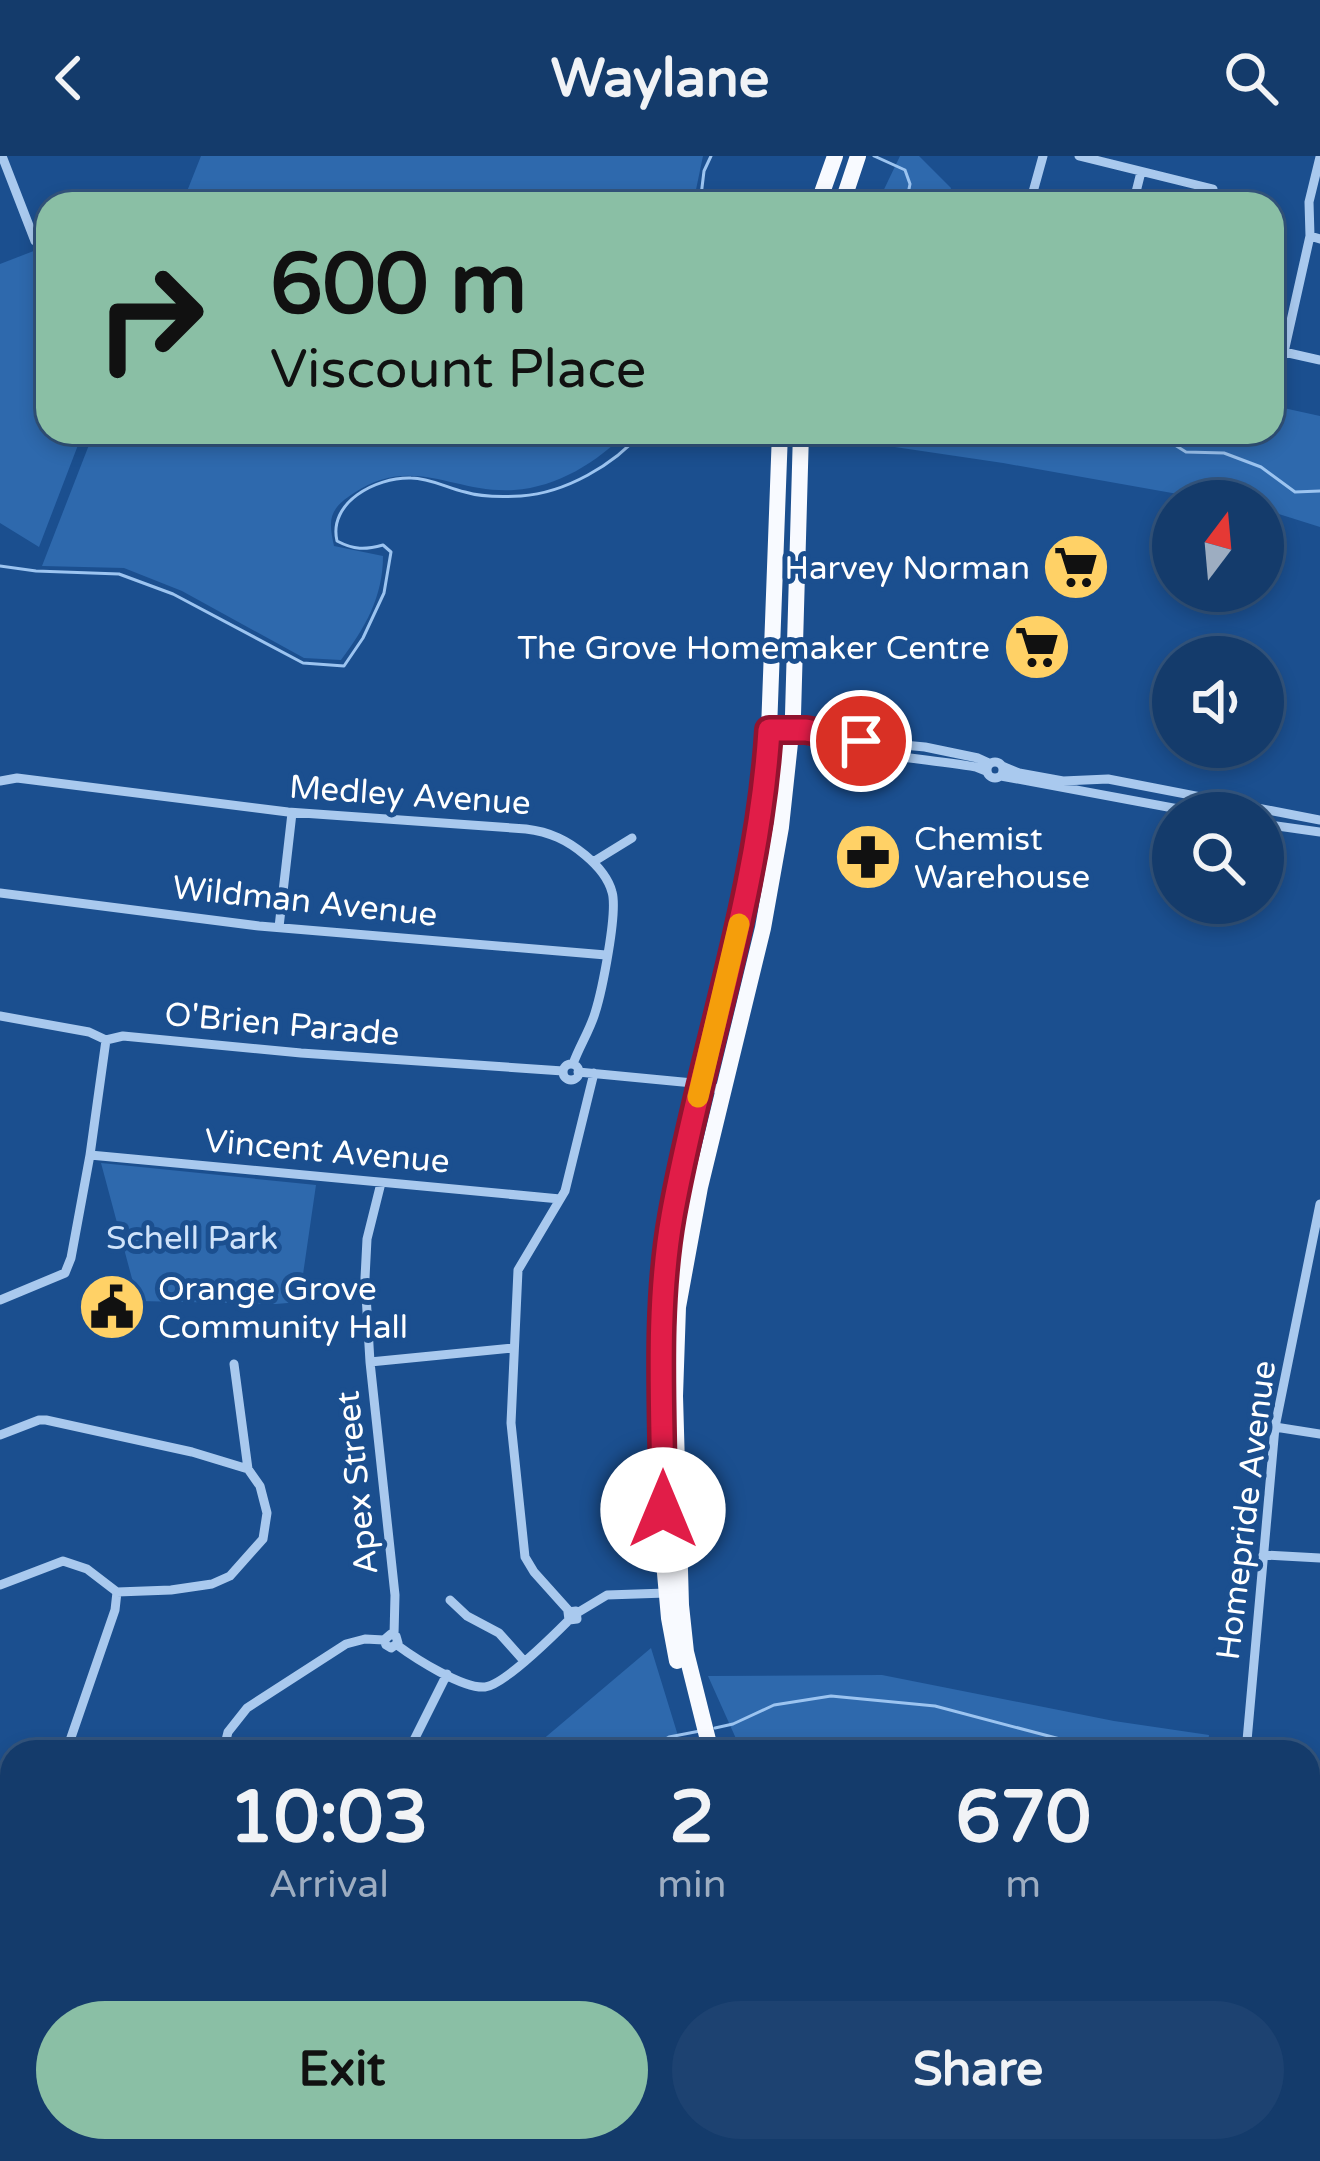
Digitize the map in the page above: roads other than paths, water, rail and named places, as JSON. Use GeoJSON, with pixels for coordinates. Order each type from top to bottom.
{"type":"FeatureCollection","features":[{"type":"Feature","properties":{"kind":"highway"},"geometry":{"type":"LineString","coordinates":[[823,192],[835,156]]}},
{"type":"Feature","properties":{"kind":"highway"},"geometry":{"type":"LineString","coordinates":[[846,192],[858,156]]}},
{"type":"Feature","properties":{"kind":"highway"},"geometry":{"type":"LineString","coordinates":[[702,1740],[675,1652],[666,1593],[664,1276],[672,1218],[758,837],[769,730],[780,444]]}},
{"type":"Feature","properties":{"kind":"highway"},"geometry":{"type":"LineString","coordinates":[[696,1718],[681,1605],[678,1306],[691,1228],[763,928],[782,827],[792,733],[801,444]]}},
{"type":"Feature","properties":{"kind":"street"},"geometry":{"type":"LineString","coordinates":[[2,156],[35,241]]}},
{"type":"Feature","properties":{"kind":"street"},"geometry":{"type":"LineString","coordinates":[[1033,192],[1043,156]]}},
{"type":"Feature","properties":{"kind":"street"},"geometry":{"type":"LineString","coordinates":[[1079,156],[1213,189]]}},
{"type":"Feature","properties":{"kind":"street"},"geometry":{"type":"LineString","coordinates":[[1320,157],[1309,202],[1315,238],[1284,352],[1320,360]]}},
{"type":"Feature","properties":{"kind":"street"},"geometry":{"type":"LineString","coordinates":[[1136,192],[1141,172]]}},
{"type":"Feature","properties":{"kind":"street"},"geometry":{"type":"LineString","coordinates":[[769,730],[861,752],[988,767],[990,778],[1001,771],[1063,781],[1108,779],[1320,820]]}},
{"type":"Feature","properties":{"kind":"street"},"geometry":{"type":"LineString","coordinates":[[1001,771],[1152,803]]}},
{"type":"Feature","properties":{"kind":"street","name":"Medley Avenue"},"geometry":{"type":"LineString","coordinates":[[0,781],[17,778],[292,813],[544,831],[593,862]]}},
{"type":"Feature","properties":{"kind":"street"},"geometry":{"type":"LineString","coordinates":[[279,927],[292,813]]}},
{"type":"Feature","properties":{"kind":"street"},"geometry":{"type":"LineString","coordinates":[[1284,827],[1320,832]]}},
{"type":"Feature","properties":{"kind":"street"},"geometry":{"type":"LineString","coordinates":[[572,1069],[595,1013],[615,916],[614,895],[593,862],[632,838]]}},
{"type":"Feature","properties":{"kind":"street","name":"Wildman Avenue"},"geometry":{"type":"LineString","coordinates":[[0,892],[279,927],[606,955]]}},
{"type":"Feature","properties":{"kind":"street","name":"O'Brien Parade"},"geometry":{"type":"LineString","coordinates":[[0,1016],[89,1032],[106,1040],[124,1036],[301,1053],[572,1069],[724,1090]]}},
{"type":"Feature","properties":{"kind":"street"},"geometry":{"type":"LineString","coordinates":[[0,1300],[65,1273],[90,1155],[106,1040]]}},
{"type":"Feature","properties":{"kind":"street"},"geometry":{"type":"LineString","coordinates":[[572,1614],[525,1557],[511,1423],[513,1348],[518,1270],[565,1191],[594,1073]]}},
{"type":"Feature","properties":{"kind":"street","name":"Vincent Avenue"},"geometry":{"type":"LineString","coordinates":[[90,1155],[560,1199]]}},
{"type":"Feature","properties":{"kind":"street","name":"Apex Street"},"geometry":{"type":"LineString","coordinates":[[381,1183],[367,1239],[365,1279],[395,1594],[392,1640]]}},
{"type":"Feature","properties":{"kind":"street","name":"Homepride Avenue"},"geometry":{"type":"LineString","coordinates":[[1247,1740],[1275,1427],[1320,1204]]}},
{"type":"Feature","properties":{"kind":"street"},"geometry":{"type":"LineString","coordinates":[[370,1362],[513,1348]]}},
{"type":"Feature","properties":{"kind":"street"},"geometry":{"type":"LineString","coordinates":[[0,1585],[63,1562],[87,1569],[117,1592],[171,1590],[212,1584],[230,1576],[263,1538],[267,1513],[260,1486],[248,1469],[234,1364]]}},
{"type":"Feature","properties":{"kind":"street"},"geometry":{"type":"LineString","coordinates":[[0,1435],[38,1420],[55,1421],[248,1469]]}},
{"type":"Feature","properties":{"kind":"street"},"geometry":{"type":"LineString","coordinates":[[1275,1427],[1320,1434]]}},
{"type":"Feature","properties":{"kind":"street"},"geometry":{"type":"LineString","coordinates":[[1263,1556],[1320,1558]]}},
{"type":"Feature","properties":{"kind":"street"},"geometry":{"type":"LineString","coordinates":[[70,1740],[117,1592]]}},
{"type":"Feature","properties":{"kind":"street"},"geometry":{"type":"LineString","coordinates":[[226,1740],[247,1708],[346,1644],[392,1640],[466,1684],[488,1686],[524,1661],[572,1614],[607,1595],[666,1593]]}},
{"type":"Feature","properties":{"kind":"street"},"geometry":{"type":"LineString","coordinates":[[450,1600],[466,1616],[499,1633],[524,1661]]}},
{"type":"Feature","properties":{"kind":"street"},"geometry":{"type":"LineString","coordinates":[[414,1740],[447,1673]]}},
{"type":"Feature","properties":{"kind":"waterway"},"geometry":{"type":"LineString","coordinates":[[701,192],[711,156]]}},
{"type":"Feature","properties":{"kind":"waterway"},"geometry":{"type":"LineString","coordinates":[[874,156],[905,170],[908,192]]}},
{"type":"Feature","properties":{"kind":"waterway"},"geometry":{"type":"LineString","coordinates":[[0,566],[119,574],[173,594],[303,663],[344,666],[384,593],[391,552],[383,545],[360,548],[337,541],[340,515],[357,495],[383,482],[411,478],[478,495],[538,494],[588,475],[630,444]]}},
{"type":"Feature","properties":{"kind":"waterway"},"geometry":{"type":"LineString","coordinates":[[1173,444],[1186,452],[1224,453],[1261,467],[1295,492],[1320,491]]}},
{"type":"Feature","properties":{"kind":"waterway"},"geometry":{"type":"LineString","coordinates":[[715,1728],[774,1705],[831,1696],[935,1706],[1064,1740]]}},
{"type":"Feature","properties":{"kind":"waterway"},"geometry":{"type":"LineString","coordinates":[[664,1740],[700,1731]]}},
{"type":"Feature","properties":{"kind":"place","name":"Harvey Norman"},"geometry":{"type":"Point","coordinates":[1076,567]}},
{"type":"Feature","properties":{"kind":"place","name":"The Grove Homemaker Centre"},"geometry":{"type":"Point","coordinates":[1037,647]}},
{"type":"Feature","properties":{"kind":"place","name":"Chemist Warehouse"},"geometry":{"type":"Point","coordinates":[868,857]}},
{"type":"Feature","properties":{"kind":"place","name":"Orange Grove Community Hall"},"geometry":{"type":"Point","coordinates":[112,1307]}},
{"type":"Feature","properties":{"kind":"park label","name":"Schell Park"},"geometry":{"type":"Point","coordinates":[192,1237]}}]}
